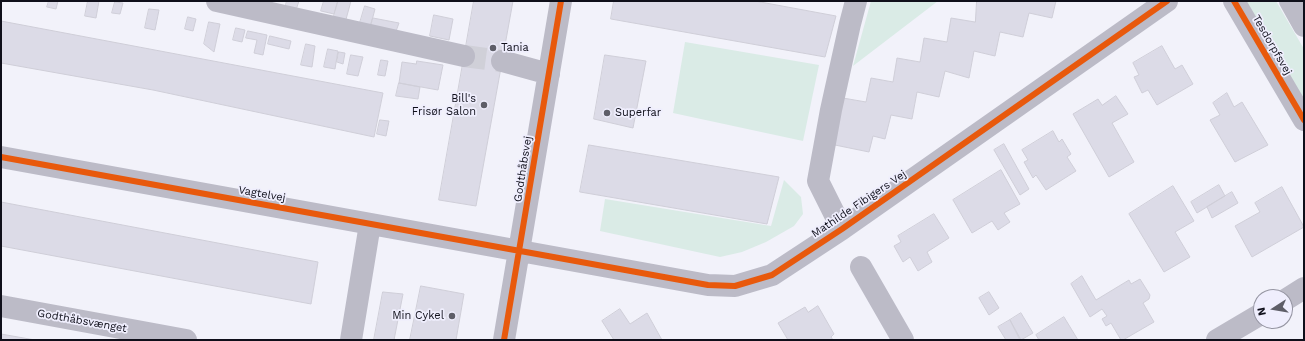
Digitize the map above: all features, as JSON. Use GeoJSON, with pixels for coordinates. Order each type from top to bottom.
{"type":"FeatureCollection","features":[{"type":"Feature","properties":{"kind":"street"},"geometry":{"type":"LineString","coordinates":[[217,1],[464,56]]}},
{"type":"Feature","properties":{"kind":"street","name":"Godthåbsvej"},"geometry":{"type":"LineString","coordinates":[[504,340],[561,1]]}},
{"type":"Feature","properties":{"kind":"street","name":"Mathilde Fibigers Vej"},"geometry":{"type":"LineString","coordinates":[[842,230],[818,182],[831,110],[856,1]]}},
{"type":"Feature","properties":{"kind":"street","name":"Mathilde Fibigers Vej"},"geometry":{"type":"LineString","coordinates":[[520,251],[708,285],[735,286],[772,275],[842,230],[1167,1]]}},
{"type":"Feature","properties":{"kind":"street","name":"Tesdorpfsvej"},"geometry":{"type":"LineString","coordinates":[[1234,1],[1304,120]]}},
{"type":"Feature","properties":{"kind":"street"},"geometry":{"type":"LineString","coordinates":[[1290,1],[1304,26]]}},
{"type":"Feature","properties":{"kind":"street"},"geometry":{"type":"LineString","coordinates":[[502,62],[549,74]]}},
{"type":"Feature","properties":{"kind":"street","name":"Vagtelvej"},"geometry":{"type":"LineString","coordinates":[[1,157],[520,251]]}},
{"type":"Feature","properties":{"kind":"street"},"geometry":{"type":"LineString","coordinates":[[351,340],[370,224]]}},
{"type":"Feature","properties":{"kind":"street"},"geometry":{"type":"LineString","coordinates":[[861,267],[903,340]]}},
{"type":"Feature","properties":{"kind":"street"},"geometry":{"type":"LineString","coordinates":[[1293,295],[1304,288]]}},
{"type":"Feature","properties":{"kind":"street","name":"Godthåbsvænget"},"geometry":{"type":"LineString","coordinates":[[1,306],[186,340]]}},
{"type":"Feature","properties":{"kind":"street"},"geometry":{"type":"LineString","coordinates":[[1217,340],[1253,319]]}},
{"type":"Feature","properties":{"kind":"shaded area"},"geometry":{"type":"Polygon","coordinates":[[[871,1],[938,1],[853,66],[871,1]]]}},
{"type":"Feature","properties":{"kind":"shaded area"},"geometry":{"type":"Polygon","coordinates":[[[1245,1],[1276,1],[1304,49],[1304,103],[1245,1]]]}},
{"type":"Feature","properties":{"kind":"shaded area"},"geometry":{"type":"Polygon","coordinates":[[[685,42],[819,65],[803,141],[673,113],[685,42]]]}},
{"type":"Feature","properties":{"kind":"shaded area"},"geometry":{"type":"Polygon","coordinates":[[[784,180],[801,197],[803,214],[794,226],[766,242],[742,252],[720,257],[600,231],[605,199],[771,226],[784,180]]]}},
{"type":"Feature","properties":{"kind":"building"},"geometry":{"type":"Polygon","coordinates":[[[49,1],[58,1],[56,9],[47,7],[49,1]]]}},
{"type":"Feature","properties":{"kind":"building"},"geometry":{"type":"Polygon","coordinates":[[[88,1],[99,1],[96,18],[85,16],[88,1]]]}},
{"type":"Feature","properties":{"kind":"building"},"geometry":{"type":"Polygon","coordinates":[[[287,1],[299,1],[296,10],[285,8],[287,1]]]}},
{"type":"Feature","properties":{"kind":"building"},"geometry":{"type":"Polygon","coordinates":[[[324,1],[338,1],[334,14],[321,11],[324,1]]]}},
{"type":"Feature","properties":{"kind":"building"},"geometry":{"type":"Polygon","coordinates":[[[338,1],[351,1],[345,23],[333,20],[338,1]]]}},
{"type":"Feature","properties":{"kind":"building"},"geometry":{"type":"Polygon","coordinates":[[[474,1],[513,1],[476,206],[439,200],[474,1]]]}},
{"type":"Feature","properties":{"kind":"building"},"geometry":{"type":"Polygon","coordinates":[[[614,1],[755,1],[836,16],[825,57],[611,19],[614,1]]]}},
{"type":"Feature","properties":{"kind":"building"},"geometry":{"type":"Polygon","coordinates":[[[977,1],[1056,1],[1052,18],[1029,13],[1023,37],[1000,32],[995,56],[974,51],[969,78],[945,71],[939,97],[917,92],[912,119],[891,115],[885,139],[873,136],[869,152],[830,144],[843,98],[866,102],[871,78],[893,82],[897,58],[920,62],[924,38],[947,42],[951,18],[975,22],[977,1]]]}},
{"type":"Feature","properties":{"kind":"building"},"geometry":{"type":"Polygon","coordinates":[[[115,2],[123,3],[120,14],[112,13],[115,2]]]}},
{"type":"Feature","properties":{"kind":"building"},"geometry":{"type":"Polygon","coordinates":[[[365,6],[375,9],[370,28],[359,26],[365,6]]]}},
{"type":"Feature","properties":{"kind":"building"},"geometry":{"type":"Polygon","coordinates":[[[149,9],[159,10],[155,30],[145,28],[149,9]]]}},
{"type":"Feature","properties":{"kind":"building"},"geometry":{"type":"Polygon","coordinates":[[[434,15],[453,19],[449,40],[430,36],[434,15]]]}},
{"type":"Feature","properties":{"kind":"building"},"geometry":{"type":"Polygon","coordinates":[[[188,17],[196,19],[193,31],[185,29],[188,17]]]}},
{"type":"Feature","properties":{"kind":"building"},"geometry":{"type":"Polygon","coordinates":[[[373,18],[399,23],[395,34],[370,28],[373,18]]]}},
{"type":"Feature","properties":{"kind":"building"},"geometry":{"type":"Polygon","coordinates":[[[1,21],[383,93],[374,137],[153,90],[1,63],[1,21]]]}},
{"type":"Feature","properties":{"kind":"building"},"geometry":{"type":"Polygon","coordinates":[[[209,22],[220,24],[214,52],[204,44],[209,22]]]}},
{"type":"Feature","properties":{"kind":"building"},"geometry":{"type":"Polygon","coordinates":[[[236,28],[245,30],[242,42],[233,40],[236,28]]]}},
{"type":"Feature","properties":{"kind":"building"},"geometry":{"type":"Polygon","coordinates":[[[248,31],[267,35],[263,55],[254,53],[257,40],[246,38],[248,31]]]}},
{"type":"Feature","properties":{"kind":"building"},"geometry":{"type":"Polygon","coordinates":[[[270,36],[291,41],[289,49],[268,44],[270,36]]]}},
{"type":"Feature","properties":{"kind":"building"},"geometry":{"type":"Polygon","coordinates":[[[306,44],[315,46],[312,67],[301,65],[306,44]]]}},
{"type":"Feature","properties":{"kind":"building"},"geometry":{"type":"Polygon","coordinates":[[[1162,46],[1175,69],[1182,65],[1193,84],[1157,105],[1148,90],[1142,93],[1134,77],[1139,75],[1133,63],[1162,46]]]}},
{"type":"Feature","properties":{"kind":"building"},"geometry":{"type":"Polygon","coordinates":[[[328,49],[338,51],[335,69],[324,67],[328,49]]]}},
{"type":"Feature","properties":{"kind":"building"},"geometry":{"type":"Polygon","coordinates":[[[339,52],[345,53],[343,64],[337,62],[339,52]]]}},
{"type":"Feature","properties":{"kind":"building"},"geometry":{"type":"Polygon","coordinates":[[[351,55],[363,57],[358,76],[347,74],[351,55]]]}},
{"type":"Feature","properties":{"kind":"building"},"geometry":{"type":"Polygon","coordinates":[[[605,55],[646,61],[633,128],[594,119],[605,55]]]}},
{"type":"Feature","properties":{"kind":"building"},"geometry":{"type":"Polygon","coordinates":[[[381,60],[388,61],[385,76],[378,75],[381,60]]]}},
{"type":"Feature","properties":{"kind":"building"},"geometry":{"type":"Polygon","coordinates":[[[417,61],[443,65],[438,90],[399,83],[402,62],[416,64],[417,61]]]}},
{"type":"Feature","properties":{"kind":"building"},"geometry":{"type":"Polygon","coordinates":[[[399,83],[420,87],[418,99],[396,96],[399,83]]]}},
{"type":"Feature","properties":{"kind":"building"},"geometry":{"type":"Polygon","coordinates":[[[1227,93],[1234,107],[1242,102],[1268,145],[1235,162],[1210,120],[1220,115],[1213,103],[1227,93]]]}},
{"type":"Feature","properties":{"kind":"building"},"geometry":{"type":"Polygon","coordinates":[[[1116,96],[1128,114],[1112,123],[1134,162],[1109,177],[1073,114],[1098,99],[1102,105],[1116,96]]]}},
{"type":"Feature","properties":{"kind":"building"},"geometry":{"type":"Polygon","coordinates":[[[380,120],[389,121],[386,136],[377,134],[380,120]]]}},
{"type":"Feature","properties":{"kind":"building"},"geometry":{"type":"Polygon","coordinates":[[[1053,131],[1059,142],[1062,139],[1071,154],[1067,157],[1076,171],[1046,190],[1036,175],[1033,178],[1024,162],[1028,160],[1022,150],[1053,131]]]}},
{"type":"Feature","properties":{"kind":"building"},"geometry":{"type":"Polygon","coordinates":[[[1004,144],[1029,189],[1020,195],[994,150],[1004,144]]]}},
{"type":"Feature","properties":{"kind":"building"},"geometry":{"type":"Polygon","coordinates":[[[589,145],[779,177],[767,224],[580,192],[589,145]]]}},
{"type":"Feature","properties":{"kind":"building"},"geometry":{"type":"Polygon","coordinates":[[[1001,170],[1020,204],[1004,213],[1010,222],[998,230],[992,221],[972,233],[953,200],[1001,170]]]}},
{"type":"Feature","properties":{"kind":"building"},"geometry":{"type":"Polygon","coordinates":[[[1219,185],[1225,196],[1197,213],[1191,202],[1219,185]]]}},
{"type":"Feature","properties":{"kind":"building"},"geometry":{"type":"Polygon","coordinates":[[[1173,186],[1194,221],[1175,232],[1190,257],[1164,272],[1129,214],[1173,186]]]}},
{"type":"Feature","properties":{"kind":"building"},"geometry":{"type":"Polygon","coordinates":[[[1282,187],[1304,227],[1252,257],[1235,226],[1260,212],[1255,203],[1282,187]]]}},
{"type":"Feature","properties":{"kind":"building"},"geometry":{"type":"Polygon","coordinates":[[[1232,192],[1238,203],[1212,218],[1207,207],[1232,192]]]}},
{"type":"Feature","properties":{"kind":"building"},"geometry":{"type":"Polygon","coordinates":[[[1,202],[318,262],[311,304],[1,246],[1,202]]]}},
{"type":"Feature","properties":{"kind":"building"},"geometry":{"type":"Polygon","coordinates":[[[934,214],[949,238],[927,252],[932,262],[918,271],[910,257],[903,262],[894,246],[901,242],[898,236],[934,214]]]}},
{"type":"Feature","properties":{"kind":"building"},"geometry":{"type":"Polygon","coordinates":[[[1082,276],[1096,300],[1129,280],[1131,284],[1140,279],[1150,295],[1149,299],[1143,303],[1154,322],[1121,340],[1111,323],[1106,326],[1102,319],[1107,316],[1102,309],[1090,317],[1071,284],[1082,276]]]}},
{"type":"Feature","properties":{"kind":"building"},"geometry":{"type":"Polygon","coordinates":[[[421,286],[464,294],[456,340],[410,340],[421,286]]]}},
{"type":"Feature","properties":{"kind":"building"},"geometry":{"type":"Polygon","coordinates":[[[383,292],[403,294],[394,340],[374,340],[383,292]]]}},
{"type":"Feature","properties":{"kind":"building"},"geometry":{"type":"Polygon","coordinates":[[[989,292],[999,308],[989,315],[979,298],[989,292]]]}},
{"type":"Feature","properties":{"kind":"building"},"geometry":{"type":"Polygon","coordinates":[[[818,306],[834,334],[831,337],[833,340],[788,340],[778,323],[805,307],[808,312],[818,306]]]}},
{"type":"Feature","properties":{"kind":"building"},"geometry":{"type":"Polygon","coordinates":[[[620,309],[630,324],[647,313],[662,340],[614,340],[602,321],[620,309]]]}},
{"type":"Feature","properties":{"kind":"building"},"geometry":{"type":"Polygon","coordinates":[[[1021,313],[1033,333],[1021,340],[1010,320],[1021,313]]]}},
{"type":"Feature","properties":{"kind":"building"},"geometry":{"type":"Polygon","coordinates":[[[1064,317],[1078,340],[1039,340],[1036,335],[1064,317]]]}},
{"type":"Feature","properties":{"kind":"building"},"geometry":{"type":"Polygon","coordinates":[[[1010,320],[1020,340],[1006,340],[998,327],[1010,320]]]}},
{"type":"Feature","properties":{"kind":"building"},"geometry":{"type":"Polygon","coordinates":[[[1,334],[35,340],[1,340],[1,334]]]}},
{"type":"Feature","properties":{"kind":"tunnel"},"geometry":{"type":"LineString","coordinates":[[464,56],[502,61]]}},
{"type":"Feature","properties":{"kind":"cycle path"},"geometry":{"type":"LineString","coordinates":[[504,340],[561,1]]}},
{"type":"Feature","properties":{"kind":"cycle path"},"geometry":{"type":"LineString","coordinates":[[1,157],[708,285],[735,286],[772,275],[842,229],[1167,1]]}},
{"type":"Feature","properties":{"kind":"cycle path"},"geometry":{"type":"LineString","coordinates":[[1234,1],[1304,120]]}},
{"type":"Feature","properties":{"kind":"place","name":"Tania"},"geometry":{"type":"Point","coordinates":[493,48]}},
{"type":"Feature","properties":{"kind":"place","name":"Bill's Frisør Salon"},"geometry":{"type":"Point","coordinates":[484,105]}},
{"type":"Feature","properties":{"kind":"place","name":"Superfar"},"geometry":{"type":"Point","coordinates":[607,113]}},
{"type":"Feature","properties":{"kind":"place","name":"Min Cykel"},"geometry":{"type":"Point","coordinates":[452,316]}}]}
